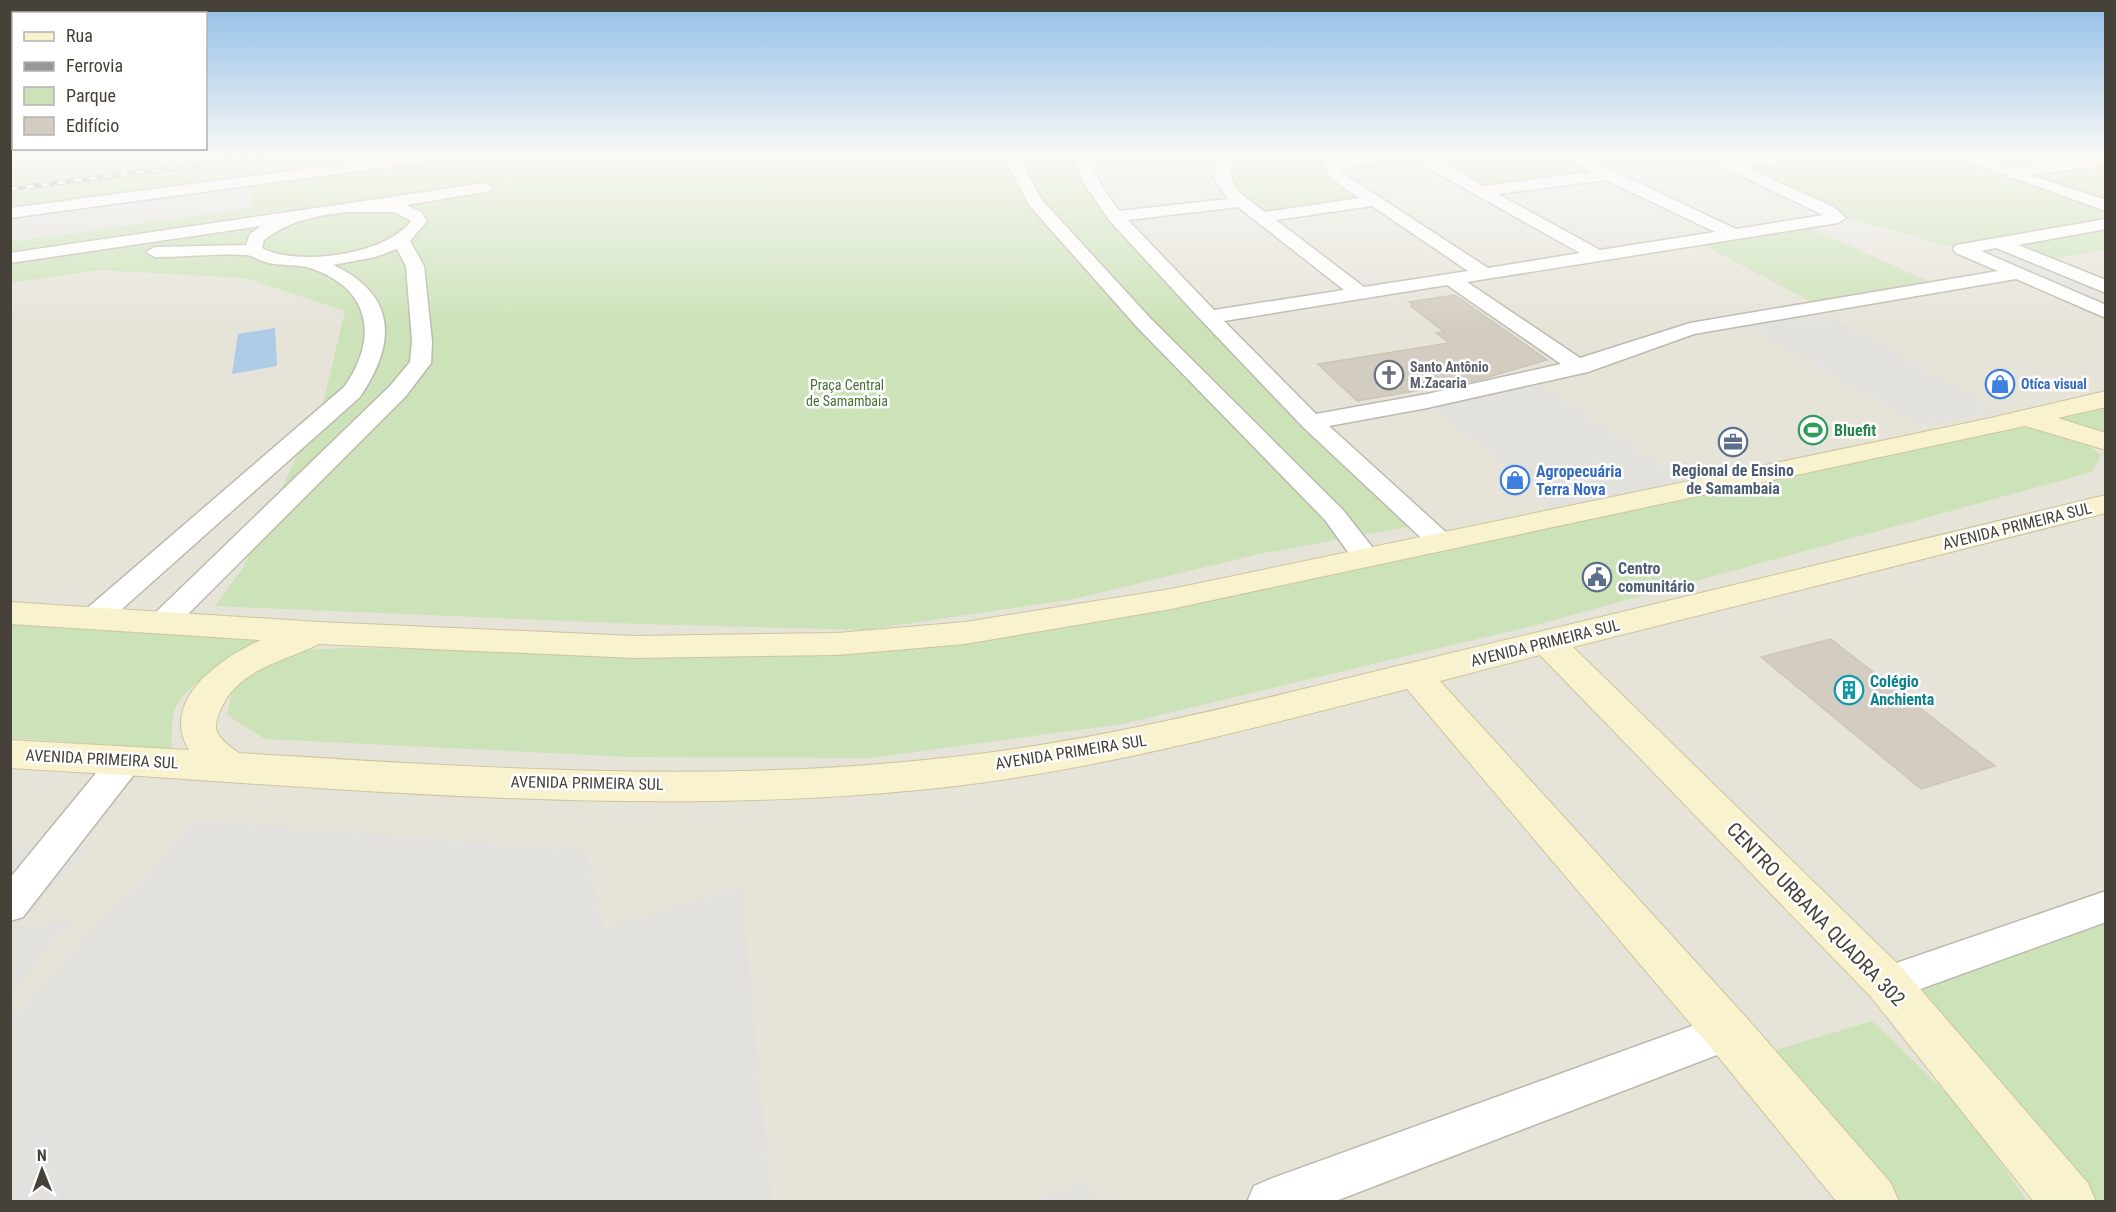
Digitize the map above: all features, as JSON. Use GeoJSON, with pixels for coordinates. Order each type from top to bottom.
{"type":"FeatureCollection","features":[{"type":"Feature","properties":{"kind":"main road"},"geometry":{"type":"LineString","coordinates":[[10,613],[319,633],[635,646],[837,644],[965,633],[1171,599],[2106,399]]}},
{"type":"Feature","properties":{"kind":"main road"},"geometry":{"type":"LineString","coordinates":[[2014,420],[2050,424],[2106,442]]}},
{"type":"Feature","properties":{"kind":"main road","name":"AVENIDA PRIMEIRA SUL"},"geometry":{"type":"LineString","coordinates":[[10,754],[127,759],[231,768],[568,784],[656,785],[903,777],[1059,756],[1160,738],[2106,504]]}},
{"type":"Feature","properties":{"kind":"main road"},"geometry":{"type":"LineString","coordinates":[[231,768],[209,749],[199,734],[198,720],[204,703],[215,688],[243,663],[268,651],[319,633]]}},
{"type":"Feature","properties":{"kind":"main road","name":"CENTRO URBANA QUADRA 302"},"geometry":{"type":"LineString","coordinates":[[1547,642],[1887,983],[2068,1202]]}},
{"type":"Feature","properties":{"kind":"main road"},"geometry":{"type":"LineString","coordinates":[[1414,674],[1728,1032],[1872,1202]]}},
{"type":"Feature","properties":{"kind":"street"},"geometry":{"type":"LineString","coordinates":[[10,258],[320,213]]}},
{"type":"Feature","properties":{"kind":"street"},"geometry":{"type":"LineString","coordinates":[[415,213],[431,215]]}},
{"type":"Feature","properties":{"kind":"street"},"geometry":{"type":"LineString","coordinates":[[10,271],[134,253],[253,250],[266,258],[278,261],[312,262],[362,254],[400,240],[437,213]]}},
{"type":"Feature","properties":{"kind":"street"},"geometry":{"type":"LineString","coordinates":[[1045,213],[1144,323],[1334,515],[1366,557]]}},
{"type":"Feature","properties":{"kind":"street"},"geometry":{"type":"LineString","coordinates":[[1113,213],[1209,317],[1311,422],[1440,542]]}},
{"type":"Feature","properties":{"kind":"street"},"geometry":{"type":"LineString","coordinates":[[1115,216],[1144,213]]}},
{"type":"Feature","properties":{"kind":"street"},"geometry":{"type":"LineString","coordinates":[[1256,213],[1361,294]]}},
{"type":"Feature","properties":{"kind":"street"},"geometry":{"type":"LineString","coordinates":[[1262,217],[1293,213]]}},
{"type":"Feature","properties":{"kind":"street"},"geometry":{"type":"LineString","coordinates":[[1392,213],[1484,273]]}},
{"type":"Feature","properties":{"kind":"street"},"geometry":{"type":"LineString","coordinates":[[1520,213],[1598,256]]}},
{"type":"Feature","properties":{"kind":"street"},"geometry":{"type":"LineString","coordinates":[[1688,213],[1735,235]]}},
{"type":"Feature","properties":{"kind":"street"},"geometry":{"type":"LineString","coordinates":[[1209,317],[1838,218],[1830,213]]}},
{"type":"Feature","properties":{"kind":"street"},"geometry":{"type":"LineString","coordinates":[[253,250],[256,238],[262,232],[304,215]]}},
{"type":"Feature","properties":{"kind":"street"},"geometry":{"type":"LineString","coordinates":[[2106,224],[1962,249],[2106,312]]}},
{"type":"Feature","properties":{"kind":"street"},"geometry":{"type":"LineString","coordinates":[[163,622],[398,391],[420,363],[422,341],[415,266],[400,240]]}},
{"type":"Feature","properties":{"kind":"street"},"geometry":{"type":"LineString","coordinates":[[1996,242],[2106,287]]}},
{"type":"Feature","properties":{"kind":"street"},"geometry":{"type":"LineString","coordinates":[[94,618],[352,392],[370,367],[376,347],[373,313],[355,286],[312,262]]}},
{"type":"Feature","properties":{"kind":"street"},"geometry":{"type":"LineString","coordinates":[[1311,422],[1426,401],[1580,367],[1633,345],[1690,329],[2016,274]]}},
{"type":"Feature","properties":{"kind":"street"},"geometry":{"type":"LineString","coordinates":[[1450,279],[1580,367]]}},
{"type":"Feature","properties":{"kind":"street"},"geometry":{"type":"LineString","coordinates":[[10,906],[127,759]]}},
{"type":"Feature","properties":{"kind":"street"},"geometry":{"type":"LineString","coordinates":[[1887,983],[2106,906]]}},
{"type":"Feature","properties":{"kind":"street"},"geometry":{"type":"LineString","coordinates":[[1270,1202],[1728,1032]]}},
{"type":"Feature","properties":{"kind":"shaded area"},"geometry":{"type":"Polygon","coordinates":[[[10,213],[2105,213],[2105,1201],[11,1201],[10,213]]]}},
{"type":"Feature","properties":{"kind":"shaded area"},"geometry":{"type":"Polygon","coordinates":[[[10,213],[13,213],[218,213],[11,242],[10,213]]]}},
{"type":"Feature","properties":{"kind":"shaded area"},"geometry":{"type":"Polygon","coordinates":[[[1996,242],[2105,289],[2105,311],[1961,249],[1996,242]]]}},
{"type":"Feature","properties":{"kind":"shaded area"},"geometry":{"type":"Polygon","coordinates":[[[1815,308],[2002,412],[1920,425],[1739,322],[1815,308]]]}},
{"type":"Feature","properties":{"kind":"shaded area"},"geometry":{"type":"Polygon","coordinates":[[[1534,380],[1693,486],[1560,515],[1428,402],[1534,380]]]}},
{"type":"Feature","properties":{"kind":"shaded area"},"geometry":{"type":"Polygon","coordinates":[[[195,820],[585,851],[605,928],[741,886],[772,1201],[11,1201],[11,1017],[195,820]]]}},
{"type":"Feature","properties":{"kind":"shaded area"},"geometry":{"type":"Polygon","coordinates":[[[90,844],[19,926],[74,921],[11,992],[11,849],[90,844]]]}},
{"type":"Feature","properties":{"kind":"shaded area"},"geometry":{"type":"Polygon","coordinates":[[[1088,1182],[1096,1201],[1032,1201],[1088,1182]]]}},
{"type":"Feature","properties":{"kind":"green space","name":"Praça Central de Samambaia"},"geometry":{"type":"Polygon","coordinates":[[[10,213],[1118,213],[1212,317],[1331,425],[1412,526],[1259,554],[1074,599],[865,630],[641,624],[215,606],[243,568],[324,400],[345,311],[244,278],[99,270],[11,283],[10,213]]]}},
{"type":"Feature","properties":{"kind":"green space"},"geometry":{"type":"Polygon","coordinates":[[[1256,213],[1293,213],[1262,217],[1256,213]]]}},
{"type":"Feature","properties":{"kind":"green space"},"geometry":{"type":"Polygon","coordinates":[[[1837,213],[2105,213],[2105,224],[1959,249],[1849,218],[1837,213]]]}},
{"type":"Feature","properties":{"kind":"green space"},"geometry":{"type":"Polygon","coordinates":[[[1805,226],[1937,285],[1818,305],[1693,240],[1805,226]]]}},
{"type":"Feature","properties":{"kind":"green space"},"geometry":{"type":"Polygon","coordinates":[[[2105,227],[2105,250],[2045,260],[2003,243],[2105,227]]]}},
{"type":"Feature","properties":{"kind":"green space"},"geometry":{"type":"Polygon","coordinates":[[[2105,406],[2105,437],[2049,419],[2105,406]]]}},
{"type":"Feature","properties":{"kind":"green space"},"geometry":{"type":"Polygon","coordinates":[[[2033,427],[2082,440],[2101,455],[2092,472],[1536,625],[1122,724],[870,758],[631,757],[265,739],[227,715],[235,678],[276,651],[352,648],[634,653],[871,650],[1996,431],[2033,427]]]}},
{"type":"Feature","properties":{"kind":"green space"},"geometry":{"type":"Polygon","coordinates":[[[10,623],[278,637],[219,667],[190,689],[180,700],[174,712],[171,749],[11,738],[10,623]]]}},
{"type":"Feature","properties":{"kind":"green space"},"geometry":{"type":"Polygon","coordinates":[[[2105,899],[2105,1201],[2060,1201],[1875,984],[2105,899]]]}},
{"type":"Feature","properties":{"kind":"green space"},"geometry":{"type":"Polygon","coordinates":[[[1872,1021],[1965,1111],[2027,1201],[1897,1201],[1769,1052],[1872,1021]]]}},
{"type":"Feature","properties":{"kind":"water"},"geometry":{"type":"Polygon","coordinates":[[[275,328],[277,366],[232,374],[238,334],[275,328]]]}},
{"type":"Feature","properties":{"kind":"building"},"geometry":{"type":"Polygon","coordinates":[[[1455,295],[1547,360],[1478,380],[1357,401],[1318,364],[1449,343],[1436,333],[1444,332],[1409,302],[1455,295]]]}},
{"type":"Feature","properties":{"kind":"building","name":"Colégio Anchienta"},"geometry":{"type":"Polygon","coordinates":[[[1831,639],[1995,766],[1921,789],[1761,657],[1831,639]]]}},
{"type":"Feature","properties":{"kind":"place","name":"Santo Antônio M.Zacaria"},"geometry":{"type":"Point","coordinates":[1389,375]}},
{"type":"Feature","properties":{"kind":"place","name":"Otíca visual"},"geometry":{"type":"Point","coordinates":[2000,384]}},
{"type":"Feature","properties":{"kind":"place","name":"Bluefit"},"geometry":{"type":"Point","coordinates":[1813,430]}},
{"type":"Feature","properties":{"kind":"place","name":"Regional de Ensino de Samambaia"},"geometry":{"type":"Point","coordinates":[1733,442]}},
{"type":"Feature","properties":{"kind":"place","name":"Agropecuária Terra Nova"},"geometry":{"type":"Point","coordinates":[1515,480]}},
{"type":"Feature","properties":{"kind":"place","name":"Centro comunitário"},"geometry":{"type":"Point","coordinates":[1597,577]}},
{"type":"Feature","properties":{"kind":"place","name":"Colégio Anchienta"},"geometry":{"type":"Point","coordinates":[1849,690]}}]}
